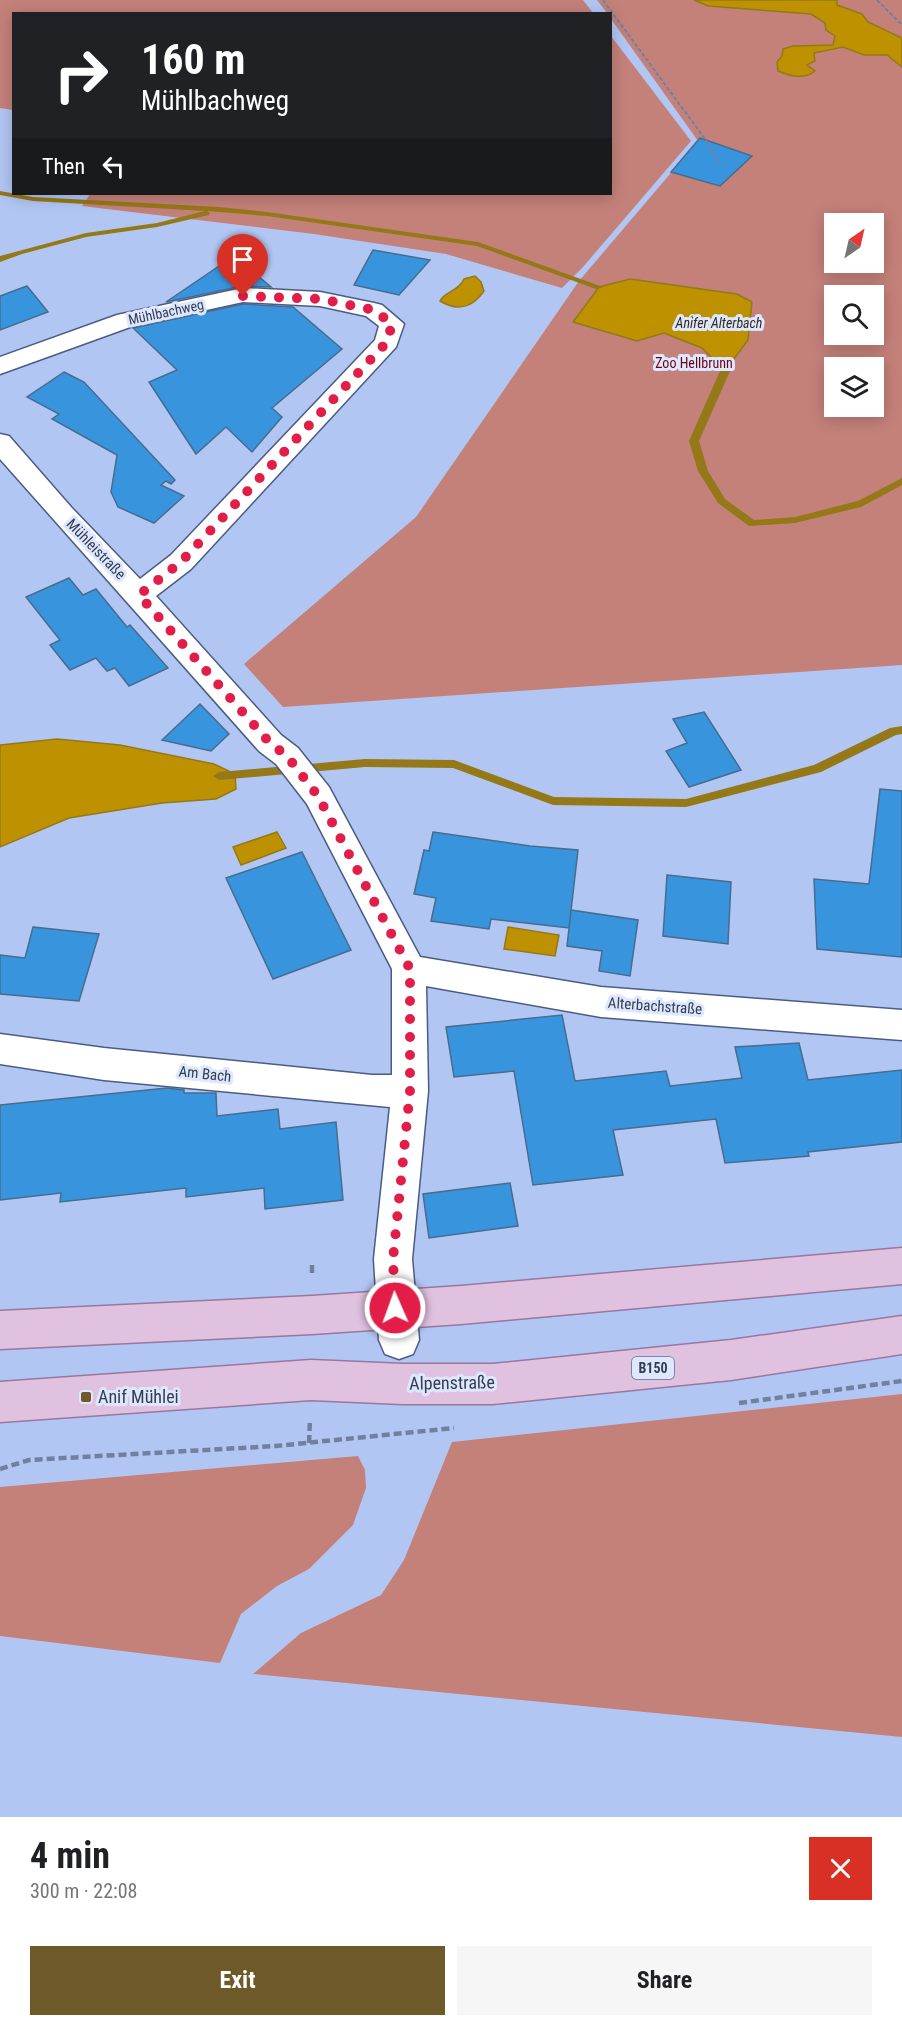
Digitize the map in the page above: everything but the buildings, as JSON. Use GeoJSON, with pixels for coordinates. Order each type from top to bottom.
{"type":"FeatureCollection","features":[{"type":"Feature","properties":{"kind":"main road"},"geometry":{"type":"LineString","coordinates":[[0,1330],[312,1315],[397,1324],[484,1303],[902,1266]]}},
{"type":"Feature","properties":{"kind":"main road","name":"Alpenstraße"},"geometry":{"type":"LineString","coordinates":[[0,1402],[311,1380],[404,1384],[493,1384],[731,1360],[902,1335]]}},
{"type":"Feature","properties":{"kind":"street","name":"Mühlbachweg"},"geometry":{"type":"LineString","coordinates":[[0,366],[126,320],[243,296],[320,299],[374,310],[392,324],[387,342],[379,351],[181,562],[139,595]]}},
{"type":"Feature","properties":{"kind":"street","name":"Mühleistraße"},"geometry":{"type":"LineString","coordinates":[[0,442],[270,743],[287,756],[318,796],[410,969],[410,1091],[393,1259],[397,1324]]}},
{"type":"Feature","properties":{"kind":"street","name":"Alterbachstraße"},"geometry":{"type":"LineString","coordinates":[[410,969],[601,1002],[902,1025]]}},
{"type":"Feature","properties":{"kind":"street","name":"Am Bach"},"geometry":{"type":"LineString","coordinates":[[0,1049],[128,1066],[372,1091],[410,1091]]}},
{"type":"Feature","properties":{"kind":"path"},"geometry":{"type":"LineString","coordinates":[[877,0],[902,25]]}},
{"type":"Feature","properties":{"kind":"path"},"geometry":{"type":"LineString","coordinates":[[612,12],[705,139],[719,162]]}},
{"type":"Feature","properties":{"kind":"path"},"geometry":{"type":"LineString","coordinates":[[0,1469],[29,1460],[276,1446],[405,1431]]}},
{"type":"Feature","properties":{"kind":"green space"},"geometry":{"type":"Polygon","coordinates":[[[0,0],[583,0],[592,12],[12,12],[12,110],[0,108],[0,0]]]}},
{"type":"Feature","properties":{"kind":"green space","name":"Zoo Hellbrunn"},"geometry":{"type":"Polygon","coordinates":[[[597,0],[902,0],[902,665],[283,707],[244,664],[416,517],[579,281],[698,141],[612,20],[612,12],[606,12],[597,0]]]}},
{"type":"Feature","properties":{"kind":"green space"},"geometry":{"type":"Polygon","coordinates":[[[612,37],[691,141],[583,267],[562,288],[446,254],[314,234],[82,206],[89,195],[612,195],[612,37]]]}},
{"type":"Feature","properties":{"kind":"green space"},"geometry":{"type":"Polygon","coordinates":[[[902,1394],[902,1737],[253,1674],[301,1633],[381,1595],[404,1560],[452,1442],[902,1394]]]}},
{"type":"Feature","properties":{"kind":"green space"},"geometry":{"type":"Polygon","coordinates":[[[358,1456],[365,1470],[366,1488],[353,1525],[309,1569],[277,1586],[241,1614],[220,1663],[0,1636],[0,1487],[358,1456]]]}},
{"type":"Feature","properties":{"kind":"water"},"geometry":{"type":"Polygon","coordinates":[[[694,0],[837,0],[837,5],[862,14],[868,22],[902,38],[902,67],[887,55],[864,55],[843,47],[814,53],[815,61],[807,65],[815,71],[811,74],[797,76],[787,74],[778,71],[777,62],[782,56],[783,49],[793,46],[833,45],[835,36],[826,30],[825,23],[811,14],[708,6],[694,0]]]}},
{"type":"Feature","properties":{"kind":"water"},"geometry":{"type":"Polygon","coordinates":[[[475,276],[481,282],[484,291],[475,301],[459,307],[440,301],[458,287],[464,279],[475,276]]]}},
{"type":"Feature","properties":{"kind":"water","name":"Anifer Alterbach"},"geometry":{"type":"Polygon","coordinates":[[[630,279],[737,294],[752,302],[748,340],[725,371],[702,348],[664,333],[637,341],[573,322],[599,287],[630,279]]]}},
{"type":"Feature","properties":{"kind":"water"},"geometry":{"type":"Polygon","coordinates":[[[57,739],[120,745],[214,764],[235,774],[236,789],[216,799],[162,803],[69,818],[0,847],[0,745],[57,739]]]}},
{"type":"Feature","properties":{"kind":"water"},"geometry":{"type":"Polygon","coordinates":[[[277,832],[286,848],[241,865],[233,847],[277,832]]]}},
{"type":"Feature","properties":{"kind":"water"},"geometry":{"type":"Polygon","coordinates":[[[508,927],[559,935],[555,956],[504,949],[508,927]]]}},
{"type":"Feature","properties":{"kind":"waterway","name":"Anifer Alterbach"},"geometry":{"type":"LineString","coordinates":[[0,193],[33,199],[219,209],[267,214],[478,244],[599,287]]}},
{"type":"Feature","properties":{"kind":"waterway"},"geometry":{"type":"LineString","coordinates":[[0,259],[86,235],[157,225],[206,213]]}},
{"type":"Feature","properties":{"kind":"waterway","name":"Anifer Alterbach"},"geometry":{"type":"LineString","coordinates":[[725,371],[694,441],[703,471],[721,501],[752,524],[795,520],[861,504],[902,481]]}},
{"type":"Feature","properties":{"kind":"waterway"},"geometry":{"type":"LineString","coordinates":[[219,776],[365,763],[454,764],[553,801],[686,803],[817,769],[894,731],[902,730]]}},
{"type":"Feature","properties":{"kind":"place","name":"Anif Mühlei"},"geometry":{"type":"Point","coordinates":[86,1397]}},
{"type":"Feature","properties":{"kind":"route"},"geometry":{"type":"LineString","coordinates":[[243,296],[320,299],[374,310],[392,324],[387,342],[181,562],[139,595],[270,743],[287,756],[318,796],[410,969],[410,1091],[393,1259],[395,1308]]}}]}
